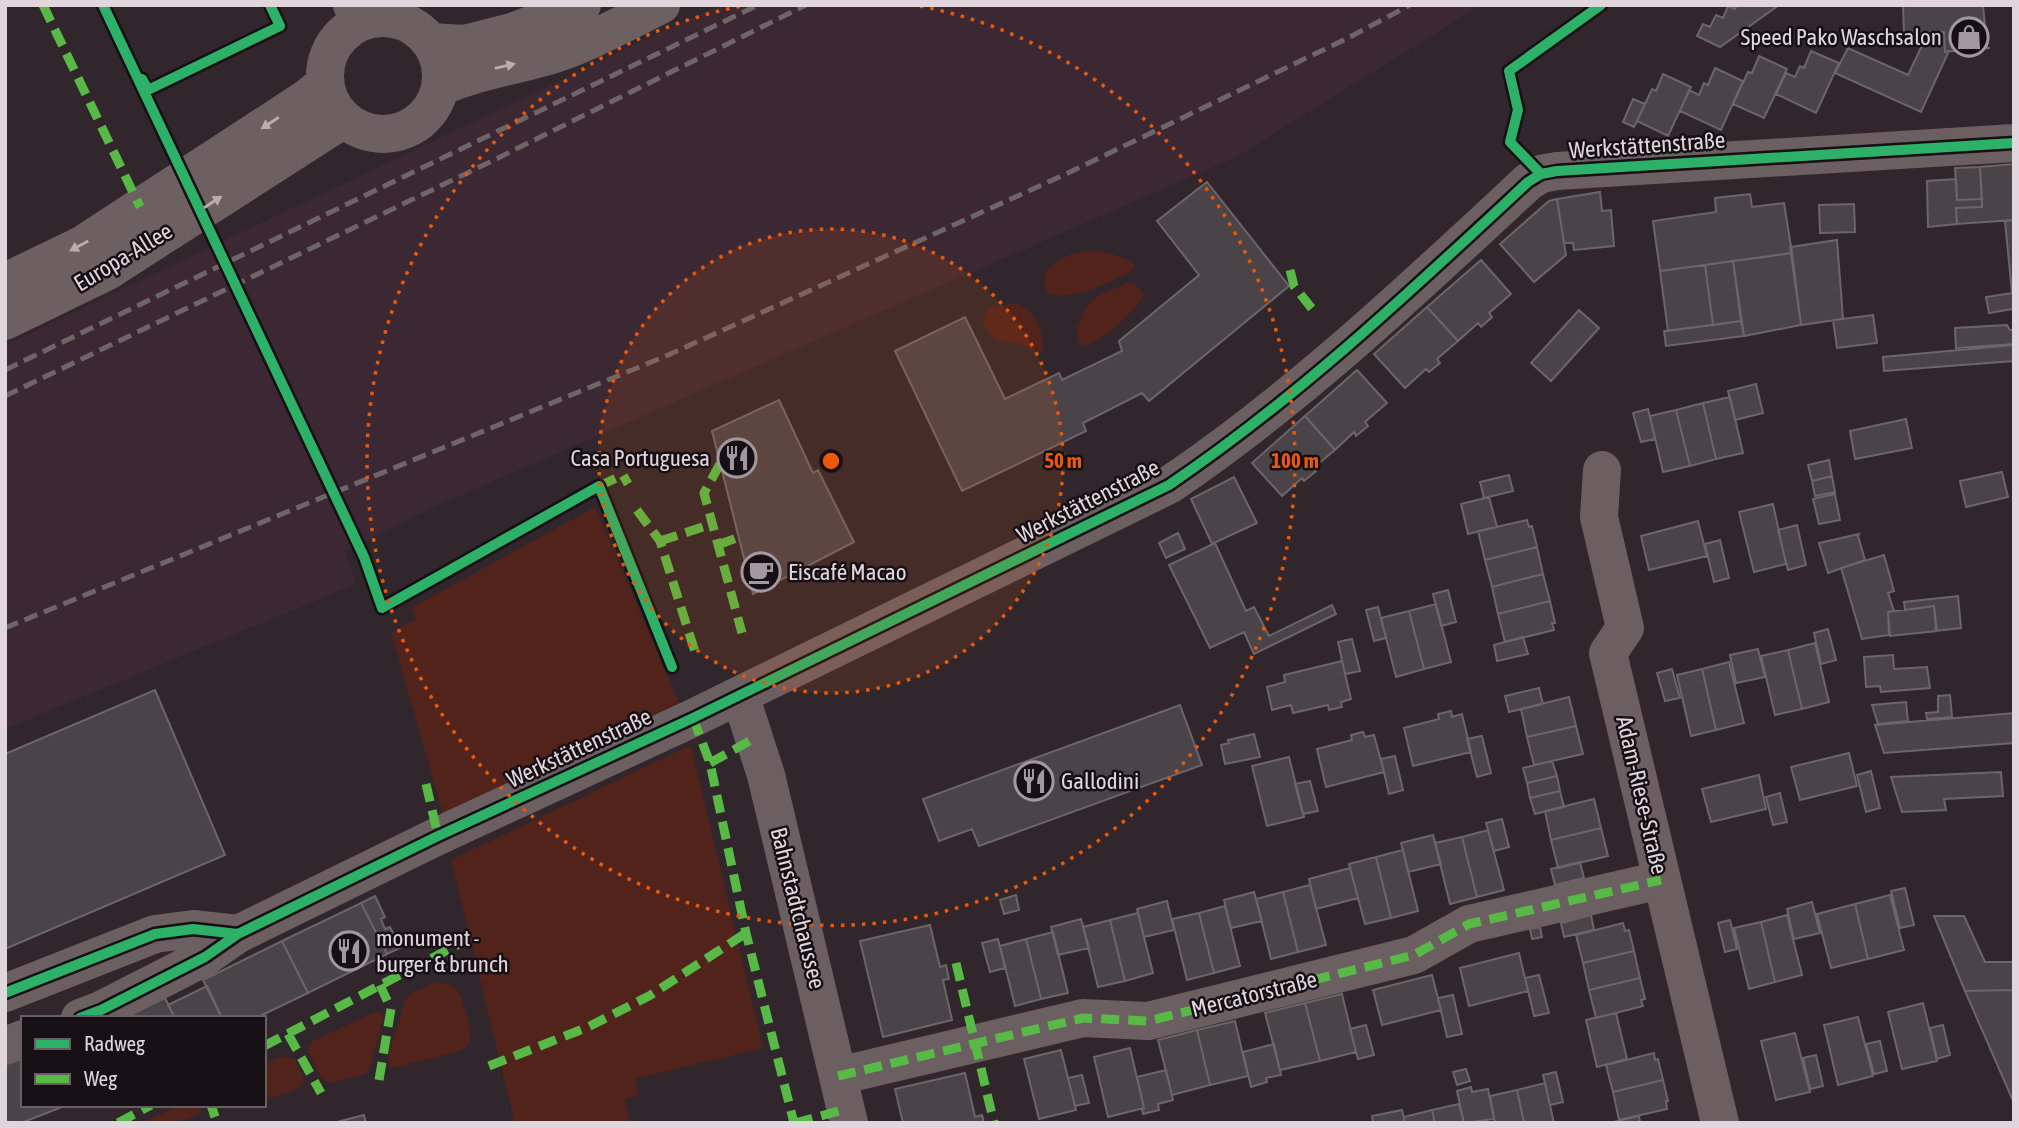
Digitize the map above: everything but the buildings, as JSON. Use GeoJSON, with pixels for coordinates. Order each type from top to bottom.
{"type":"FeatureCollection","features":[{"type":"Feature","properties":{"kind":"main road"},"geometry":{"type":"LineString","coordinates":[[430,42],[465,44],[515,31],[582,5]]}},
{"type":"Feature","properties":{"kind":"main road"},"geometry":{"type":"LineString","coordinates":[[440,87],[471,74],[548,55],[587,42],[661,5]]}},
{"type":"Feature","properties":{"kind":"main road"},"geometry":{"type":"LineString","coordinates":[[356,14],[396,19],[414,26],[430,42],[440,70],[440,87],[434,103],[411,127],[379,134],[363,130],[344,119],[329,98],[325,83],[326,64],[332,46],[356,14]]}},
{"type":"Feature","properties":{"kind":"main road","name":"Europa-Allee"},"geometry":{"type":"LineString","coordinates":[[5,282],[82,245],[307,98],[325,83]]}},
{"type":"Feature","properties":{"kind":"main road","name":"Europa-Allee"},"geometry":{"type":"LineString","coordinates":[[5,321],[106,272],[344,119]]}},
{"type":"Feature","properties":{"kind":"street","name":"Werkstättenstraße"},"geometry":{"type":"LineString","coordinates":[[85,1016],[205,957],[238,934],[438,836],[740,695],[1169,485],[1222,447],[1384,316],[1528,181],[1541,174],[2014,143]]}},
{"type":"Feature","properties":{"kind":"street","name":"Adam-Riese-Straße"},"geometry":{"type":"LineString","coordinates":[[1602,470],[1599,517],[1625,628],[1608,653],[1720,1123]]}},
{"type":"Feature","properties":{"kind":"street","name":"Bahnstadtchaussee"},"geometry":{"type":"LineString","coordinates":[[740,695],[766,775],[849,1123]]}},
{"type":"Feature","properties":{"kind":"street","name":"Mercatorstraße"},"geometry":{"type":"LineString","coordinates":[[838,1076],[1083,1018],[1148,1021],[1414,955],[1469,923],[1661,880]]}},
{"type":"Feature","properties":{"kind":"street"},"geometry":{"type":"LineString","coordinates":[[5,993],[155,934],[193,929],[238,934]]}},
{"type":"Feature","properties":{"kind":"shaded area"},"geometry":{"type":"Polygon","coordinates":[[[719,5],[1481,5],[1238,156],[441,504],[345,551],[356,584],[5,729],[5,345],[719,5]]]}},
{"type":"Feature","properties":{"kind":"shaded area"},"geometry":{"type":"Polygon","coordinates":[[[1086,251],[1123,258],[1134,264],[1134,269],[1080,293],[1057,296],[1048,294],[1045,277],[1048,270],[1070,255],[1086,251]]]}},
{"type":"Feature","properties":{"kind":"shaded area"},"geometry":{"type":"Polygon","coordinates":[[[1127,283],[1135,284],[1140,289],[1143,294],[1140,301],[1126,318],[1107,334],[1081,346],[1078,331],[1086,307],[1096,297],[1127,283]]]}},
{"type":"Feature","properties":{"kind":"shaded area"},"geometry":{"type":"Polygon","coordinates":[[[1016,303],[1029,311],[1037,321],[1043,341],[1042,352],[995,338],[983,323],[988,308],[1016,303]]]}},
{"type":"Feature","properties":{"kind":"shaded area"},"geometry":{"type":"Polygon","coordinates":[[[595,507],[679,703],[444,817],[391,633],[416,619],[411,608],[595,507]]]}},
{"type":"Feature","properties":{"kind":"shaded area"},"geometry":{"type":"Polygon","coordinates":[[[691,745],[763,1048],[635,1079],[638,1095],[625,1099],[630,1123],[515,1123],[451,860],[691,745]]]}},
{"type":"Feature","properties":{"kind":"shaded area"},"geometry":{"type":"Polygon","coordinates":[[[436,982],[450,985],[459,994],[468,1022],[469,1042],[457,1052],[392,1068],[389,1054],[405,1000],[410,994],[436,982]]]}},
{"type":"Feature","properties":{"kind":"shaded area"},"geometry":{"type":"Polygon","coordinates":[[[377,1011],[382,1013],[383,1017],[366,1074],[331,1083],[321,1078],[309,1053],[311,1042],[377,1011]]]}},
{"type":"Feature","properties":{"kind":"shaded area"},"geometry":{"type":"Polygon","coordinates":[[[282,1056],[295,1059],[304,1080],[292,1091],[266,1099],[266,1063],[282,1056]]]}},
{"type":"Feature","properties":{"kind":"shaded area"},"geometry":{"type":"Polygon","coordinates":[[[176,1107],[201,1107],[201,1112],[180,1121],[142,1123],[176,1107]]]}},
{"type":"Feature","properties":{"kind":"railway"},"geometry":{"type":"LineString","coordinates":[[5,370],[758,5]]}},
{"type":"Feature","properties":{"kind":"railway"},"geometry":{"type":"LineString","coordinates":[[5,396],[490,162],[806,5]]}},
{"type":"Feature","properties":{"kind":"railway"},"geometry":{"type":"LineString","coordinates":[[5,628],[666,356],[1068,173],[1348,38],[1410,5]]}},
{"type":"Feature","properties":{"kind":"marked path"},"geometry":{"type":"LineString","coordinates":[[43,5],[140,207]]}},
{"type":"Feature","properties":{"kind":"marked path"},"geometry":{"type":"LineString","coordinates":[[1290,270],[1294,286],[1313,310]]}},
{"type":"Feature","properties":{"kind":"marked path"},"geometry":{"type":"LineString","coordinates":[[720,464],[704,493],[742,633]]}},
{"type":"Feature","properties":{"kind":"marked path"},"geometry":{"type":"LineString","coordinates":[[599,486],[623,475],[628,484]]}},
{"type":"Feature","properties":{"kind":"marked path"},"geometry":{"type":"LineString","coordinates":[[637,510],[660,541],[696,655]]}},
{"type":"Feature","properties":{"kind":"marked path"},"geometry":{"type":"LineString","coordinates":[[660,541],[712,524]]}},
{"type":"Feature","properties":{"kind":"marked path"},"geometry":{"type":"LineString","coordinates":[[718,545],[739,537]]}},
{"type":"Feature","properties":{"kind":"marked path"},"geometry":{"type":"LineString","coordinates":[[693,718],[710,763],[746,933],[794,1123]]}},
{"type":"Feature","properties":{"kind":"marked path"},"geometry":{"type":"LineString","coordinates":[[710,763],[755,738]]}},
{"type":"Feature","properties":{"kind":"marked path"},"geometry":{"type":"LineString","coordinates":[[426,784],[438,836]]}},
{"type":"Feature","properties":{"kind":"marked path"},"geometry":{"type":"LineString","coordinates":[[838,1076],[1083,1018],[1148,1021],[1414,955],[1469,924],[1661,880]]}},
{"type":"Feature","properties":{"kind":"marked path"},"geometry":{"type":"LineString","coordinates":[[489,1066],[588,1027],[649,996],[746,933]]}},
{"type":"Feature","properties":{"kind":"marked path"},"geometry":{"type":"LineString","coordinates":[[266,1045],[459,944]]}},
{"type":"Feature","properties":{"kind":"marked path"},"geometry":{"type":"LineString","coordinates":[[956,963],[994,1123]]}},
{"type":"Feature","properties":{"kind":"marked path"},"geometry":{"type":"LineString","coordinates":[[379,1080],[391,1009],[380,985]]}},
{"type":"Feature","properties":{"kind":"marked path"},"geometry":{"type":"LineString","coordinates":[[288,1034],[321,1093]]}},
{"type":"Feature","properties":{"kind":"marked path"},"geometry":{"type":"LineString","coordinates":[[118,1123],[147,1107]]}},
{"type":"Feature","properties":{"kind":"marked path"},"geometry":{"type":"LineString","coordinates":[[212,1107],[215,1117]]}},
{"type":"Feature","properties":{"kind":"marked path"},"geometry":{"type":"LineString","coordinates":[[795,1123],[846,1109]]}},
{"type":"Feature","properties":{"kind":"cycle path"},"geometry":{"type":"LineString","coordinates":[[103,5],[364,557],[382,608],[599,486],[672,667]]}},
{"type":"Feature","properties":{"kind":"cycle path"},"geometry":{"type":"LineString","coordinates":[[142,79],[148,90],[280,26],[270,5]]}},
{"type":"Feature","properties":{"kind":"cycle path"},"geometry":{"type":"LineString","coordinates":[[1541,174],[1510,142],[1518,110],[1509,71],[1601,5]]}},
{"type":"Feature","properties":{"kind":"cycle path"},"geometry":{"type":"LineString","coordinates":[[85,1016],[205,957],[238,934],[438,836],[693,718],[1169,485],[1310,378],[1399,301],[1528,182],[1541,174],[2014,143]]}},
{"type":"Feature","properties":{"kind":"cycle path"},"geometry":{"type":"LineString","coordinates":[[5,993],[155,934],[193,929],[238,934]]}},
{"type":"Feature","properties":{"kind":"place","name":"Speed Pako Waschsalon"},"geometry":{"type":"Point","coordinates":[1969,37]}},
{"type":"Feature","properties":{"kind":"place","name":"Casa Portuguesa"},"geometry":{"type":"Point","coordinates":[737,458]}},
{"type":"Feature","properties":{"kind":"place","name":"Eiscafé Macao"},"geometry":{"type":"Point","coordinates":[761,572]}},
{"type":"Feature","properties":{"kind":"place","name":"Gallodini"},"geometry":{"type":"Point","coordinates":[1034,781]}},
{"type":"Feature","properties":{"kind":"place","name":"monument - burger & brunch"},"geometry":{"type":"Point","coordinates":[349,951]}}]}
